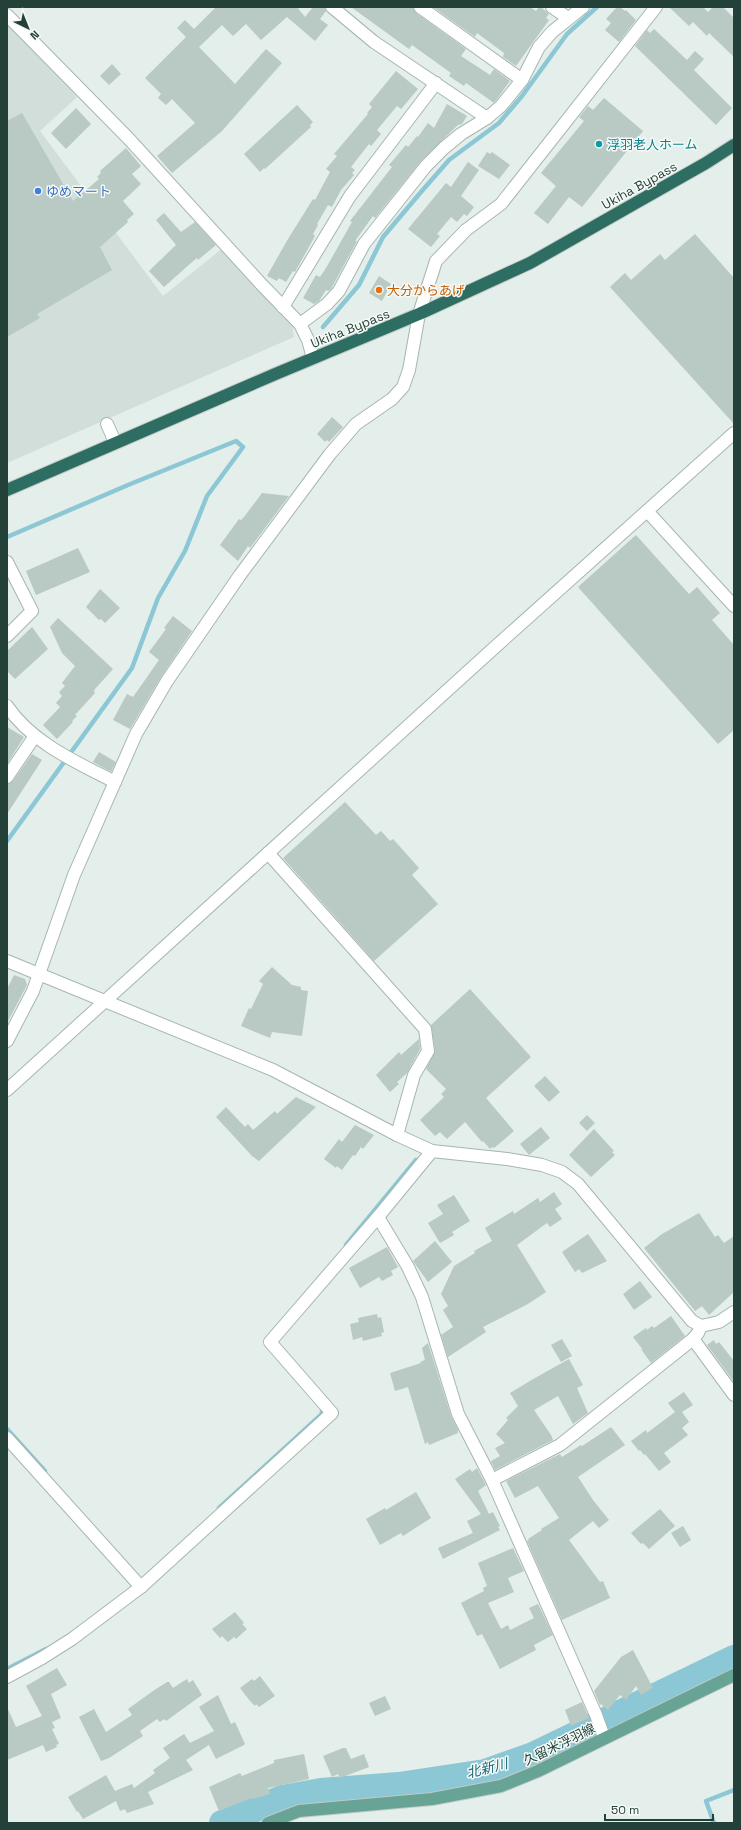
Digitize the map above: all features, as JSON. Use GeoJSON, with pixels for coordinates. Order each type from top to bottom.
{"type":"FeatureCollection","features":[{"type":"Feature","properties":{"kind":"highway","name":"Ukiha Bypass"},"geometry":{"type":"LineString","coordinates":[[7,490],[115,442],[419,314],[530,263],[706,164],[734,145]]}},
{"type":"Feature","properties":{"kind":"main road","name":"久留米浮羽線"},"geometry":{"type":"LineString","coordinates":[[268,1823],[299,1811],[432,1799],[501,1786],[538,1771],[603,1735],[734,1674]]}},
{"type":"Feature","properties":{"kind":"street"},"geometry":{"type":"LineString","coordinates":[[332,7],[374,42],[487,118]]}},
{"type":"Feature","properties":{"kind":"street"},"geometry":{"type":"LineString","coordinates":[[420,7],[522,80]]}},
{"type":"Feature","properties":{"kind":"street"},"geometry":{"type":"LineString","coordinates":[[552,7],[568,18]]}},
{"type":"Feature","properties":{"kind":"street"},"geometry":{"type":"LineString","coordinates":[[300,324],[327,304],[339,291],[364,244],[426,166],[461,134],[487,118],[512,94],[522,80],[539,48],[552,32],[583,7]]}},
{"type":"Feature","properties":{"kind":"street"},"geometry":{"type":"LineString","coordinates":[[7,1041],[33,992],[74,875],[136,734],[167,681],[240,575],[328,457],[356,424],[392,399],[403,387],[409,370],[419,314],[436,261],[466,230],[502,204],[656,7]]}},
{"type":"Feature","properties":{"kind":"street"},"geometry":{"type":"LineString","coordinates":[[7,15],[129,138],[300,324],[308,340],[313,358]]}},
{"type":"Feature","properties":{"kind":"street"},"geometry":{"type":"LineString","coordinates":[[283,307],[350,196],[436,83]]}},
{"type":"Feature","properties":{"kind":"street"},"geometry":{"type":"LineString","coordinates":[[107,424],[115,442]]}},
{"type":"Feature","properties":{"kind":"street"},"geometry":{"type":"LineString","coordinates":[[7,1090],[103,1001],[734,433]]}},
{"type":"Feature","properties":{"kind":"street"},"geometry":{"type":"LineString","coordinates":[[647,511],[734,606]]}},
{"type":"Feature","properties":{"kind":"street"},"geometry":{"type":"LineString","coordinates":[[7,562],[32,611],[7,636]]}},
{"type":"Feature","properties":{"kind":"street"},"geometry":{"type":"LineString","coordinates":[[8,709],[16,719],[35,736],[67,757],[115,782]]}},
{"type":"Feature","properties":{"kind":"street"},"geometry":{"type":"LineString","coordinates":[[7,777],[35,736]]}},
{"type":"Feature","properties":{"kind":"street"},"geometry":{"type":"LineString","coordinates":[[268,853],[425,1029],[428,1052],[414,1075],[397,1135]]}},
{"type":"Feature","properties":{"kind":"street"},"geometry":{"type":"LineString","coordinates":[[7,961],[273,1070],[397,1135],[432,1151],[507,1159],[542,1165],[562,1172],[578,1184],[692,1321],[700,1326],[719,1322],[734,1312]]}},
{"type":"Feature","properties":{"kind":"street"},"geometry":{"type":"LineString","coordinates":[[7,1677],[42,1658],[72,1639],[141,1587],[332,1413],[270,1342],[378,1217],[432,1151]]}},
{"type":"Feature","properties":{"kind":"street"},"geometry":{"type":"LineString","coordinates":[[378,1217],[408,1267],[422,1297],[458,1414],[492,1480],[596,1715],[603,1735]]}},
{"type":"Feature","properties":{"kind":"street"},"geometry":{"type":"LineString","coordinates":[[492,1480],[560,1445],[692,1339],[698,1333],[700,1326]]}},
{"type":"Feature","properties":{"kind":"street"},"geometry":{"type":"LineString","coordinates":[[692,1339],[734,1395]]}},
{"type":"Feature","properties":{"kind":"street"},"geometry":{"type":"LineString","coordinates":[[7,1438],[141,1587]]}},
{"type":"Feature","properties":{"kind":"shaded area"},"geometry":{"type":"Polygon","coordinates":[[[10,24],[77,97],[40,131],[163,296],[223,248],[292,324],[294,337],[7,463],[7,26],[10,24]]]}},
{"type":"Feature","properties":{"kind":"building"},"geometry":{"type":"Polygon","coordinates":[[[216,7],[297,7],[305,17],[313,7],[325,7],[326,11],[320,19],[328,25],[315,41],[287,17],[261,40],[246,24],[233,36],[222,25],[199,47],[235,84],[266,49],[282,63],[222,131],[172,173],[157,156],[195,123],[172,99],[166,105],[158,98],[161,94],[145,78],[186,37],[177,28],[185,20],[194,29],[216,7]]]}},
{"type":"Feature","properties":{"kind":"building"},"geometry":{"type":"Polygon","coordinates":[[[351,7],[413,7],[416,13],[466,49],[461,56],[490,75],[494,69],[510,81],[494,103],[466,83],[464,86],[449,76],[451,73],[412,45],[409,49],[351,7]]]}},
{"type":"Feature","properties":{"kind":"building"},"geometry":{"type":"Polygon","coordinates":[[[433,7],[530,7],[536,11],[539,7],[541,7],[549,14],[546,18],[549,20],[516,66],[503,57],[504,53],[477,33],[475,37],[433,7]]]}},
{"type":"Feature","properties":{"kind":"building"},"geometry":{"type":"Polygon","coordinates":[[[617,7],[620,7],[625,11],[626,10],[636,20],[619,42],[605,30],[611,23],[606,19],[617,7]]]}},
{"type":"Feature","properties":{"kind":"building"},"geometry":{"type":"Polygon","coordinates":[[[669,7],[703,7],[708,12],[713,7],[723,7],[734,18],[734,57],[709,33],[707,36],[693,22],[689,26],[669,7]]]}},
{"type":"Feature","properties":{"kind":"building"},"geometry":{"type":"Polygon","coordinates":[[[654,29],[687,60],[695,51],[704,59],[694,70],[732,108],[716,125],[635,46],[647,30],[650,33],[654,29]]]}},
{"type":"Feature","properties":{"kind":"building"},"geometry":{"type":"Polygon","coordinates":[[[112,64],[121,74],[109,85],[100,76],[112,64]]]}},
{"type":"Feature","properties":{"kind":"building"},"geometry":{"type":"Polygon","coordinates":[[[396,71],[418,89],[401,109],[397,106],[377,130],[381,134],[371,146],[369,144],[351,167],[355,170],[352,173],[354,175],[341,190],[332,207],[328,205],[317,224],[318,225],[313,234],[315,236],[295,272],[293,271],[286,282],[279,278],[277,281],[267,276],[313,199],[315,200],[330,172],[326,169],[337,156],[334,154],[368,114],[367,113],[372,107],[369,104],[396,71]]]}},
{"type":"Feature","properties":{"kind":"building","name":"浮羽老人ホーム"},"geometry":{"type":"Polygon","coordinates":[[[604,98],[643,131],[582,207],[569,197],[548,224],[534,213],[556,186],[541,173],[584,121],[579,117],[588,106],[593,110],[604,98]]]}},
{"type":"Feature","properties":{"kind":"building"},"geometry":{"type":"Polygon","coordinates":[[[447,104],[467,116],[462,124],[458,125],[421,161],[375,218],[373,216],[355,241],[357,241],[331,289],[328,291],[326,290],[319,301],[314,304],[303,298],[316,275],[320,277],[326,268],[352,222],[350,221],[392,167],[389,165],[406,145],[408,147],[417,136],[418,137],[428,123],[434,128],[447,104]]]}},
{"type":"Feature","properties":{"kind":"building"},"geometry":{"type":"Polygon","coordinates":[[[297,105],[313,122],[310,125],[311,127],[260,172],[244,154],[297,105]]]}},
{"type":"Feature","properties":{"kind":"building"},"geometry":{"type":"Polygon","coordinates":[[[76,108],[91,124],[66,149],[51,133],[76,108]]]}},
{"type":"Feature","properties":{"kind":"building","name":"ゆめマート"},"geometry":{"type":"Polygon","coordinates":[[[22,113],[73,201],[99,179],[97,177],[101,173],[100,171],[126,148],[141,166],[132,174],[141,184],[123,201],[134,214],[127,220],[128,222],[100,247],[112,270],[37,314],[40,318],[7,337],[7,121],[22,113]]]}},
{"type":"Feature","properties":{"kind":"building"},"geometry":{"type":"Polygon","coordinates":[[[487,152],[490,154],[492,152],[510,165],[499,179],[478,166],[487,152]]]}},
{"type":"Feature","properties":{"kind":"building"},"geometry":{"type":"Polygon","coordinates":[[[468,162],[479,170],[461,196],[474,207],[467,216],[464,214],[457,222],[451,217],[437,234],[440,236],[431,247],[408,229],[446,183],[451,187],[468,162]]]}},
{"type":"Feature","properties":{"kind":"building"},"geometry":{"type":"Polygon","coordinates":[[[164,213],[181,232],[195,222],[216,245],[198,260],[197,258],[164,287],[149,271],[176,245],[156,220],[164,213]]]}},
{"type":"Feature","properties":{"kind":"building"},"geometry":{"type":"Polygon","coordinates":[[[695,234],[734,278],[734,424],[610,287],[625,273],[631,280],[660,254],[665,260],[695,234]]]}},
{"type":"Feature","properties":{"kind":"building","name":"大分からあげ"},"geometry":{"type":"Polygon","coordinates":[[[379,276],[391,284],[382,301],[369,293],[379,276]]]}},
{"type":"Feature","properties":{"kind":"building"},"geometry":{"type":"Polygon","coordinates":[[[332,417],[343,427],[329,442],[327,440],[325,442],[317,434],[332,417]]]}},
{"type":"Feature","properties":{"kind":"building"},"geometry":{"type":"Polygon","coordinates":[[[262,493],[289,496],[250,548],[248,546],[238,561],[220,545],[239,519],[241,520],[244,517],[262,493]]]}},
{"type":"Feature","properties":{"kind":"building"},"geometry":{"type":"Polygon","coordinates":[[[636,535],[689,594],[697,587],[720,613],[712,620],[734,645],[734,730],[718,744],[578,587],[636,535]]]}},
{"type":"Feature","properties":{"kind":"building"},"geometry":{"type":"Polygon","coordinates":[[[78,548],[90,572],[36,595],[26,571],[78,548]]]}},
{"type":"Feature","properties":{"kind":"building"},"geometry":{"type":"Polygon","coordinates":[[[100,589],[120,608],[105,623],[101,619],[99,620],[86,607],[100,589]]]}},
{"type":"Feature","properties":{"kind":"building"},"geometry":{"type":"Polygon","coordinates":[[[173,616],[192,631],[161,677],[130,729],[113,720],[127,694],[133,697],[159,660],[149,652],[166,629],[164,628],[173,616]]]}},
{"type":"Feature","properties":{"kind":"building"},"geometry":{"type":"Polygon","coordinates":[[[58,618],[113,669],[95,689],[95,693],[75,715],[77,716],[72,721],[73,722],[57,739],[43,725],[60,707],[56,703],[62,696],[59,692],[65,686],[62,683],[75,666],[62,653],[50,627],[58,618]]]}},
{"type":"Feature","properties":{"kind":"building"},"geometry":{"type":"Polygon","coordinates":[[[32,627],[48,649],[15,679],[7,671],[7,651],[32,627]]]}},
{"type":"Feature","properties":{"kind":"building"},"geometry":{"type":"Polygon","coordinates":[[[7,727],[24,737],[7,764],[7,727]]]}},
{"type":"Feature","properties":{"kind":"building"},"geometry":{"type":"Polygon","coordinates":[[[99,752],[116,762],[111,772],[93,762],[99,752]]]}},
{"type":"Feature","properties":{"kind":"building"},"geometry":{"type":"Polygon","coordinates":[[[32,754],[42,760],[7,814],[7,784],[13,781],[32,754]]]}},
{"type":"Feature","properties":{"kind":"building"},"geometry":{"type":"Polygon","coordinates":[[[345,802],[376,835],[381,831],[390,841],[393,839],[419,868],[412,875],[438,904],[374,961],[283,858],[345,802]]]}},
{"type":"Feature","properties":{"kind":"building"},"geometry":{"type":"Polygon","coordinates":[[[272,967],[292,985],[301,987],[301,990],[308,991],[302,1036],[272,1032],[270,1038],[241,1026],[249,1008],[251,1009],[263,984],[259,981],[272,967]]]}},
{"type":"Feature","properties":{"kind":"building"},"geometry":{"type":"Polygon","coordinates":[[[14,975],[25,979],[27,985],[7,1023],[7,989],[14,975]]]}},
{"type":"Feature","properties":{"kind":"building"},"geometry":{"type":"Polygon","coordinates":[[[470,989],[531,1057],[486,1098],[514,1131],[494,1148],[492,1147],[490,1149],[465,1122],[447,1139],[440,1132],[435,1136],[420,1120],[444,1097],[441,1094],[446,1089],[426,1069],[435,1050],[431,1025],[470,989]]]}},
{"type":"Feature","properties":{"kind":"building"},"geometry":{"type":"Polygon","coordinates":[[[419,1039],[420,1049],[407,1073],[397,1082],[399,1084],[390,1092],[376,1075],[399,1052],[401,1055],[419,1039]]]}},
{"type":"Feature","properties":{"kind":"building"},"geometry":{"type":"Polygon","coordinates":[[[545,1076],[560,1092],[549,1102],[534,1086],[545,1076]]]}},
{"type":"Feature","properties":{"kind":"building"},"geometry":{"type":"Polygon","coordinates":[[[296,1097],[316,1107],[259,1161],[252,1156],[216,1117],[226,1107],[245,1127],[248,1124],[253,1130],[275,1111],[277,1114],[296,1097]]]}},
{"type":"Feature","properties":{"kind":"building"},"geometry":{"type":"Polygon","coordinates":[[[587,1115],[595,1123],[587,1131],[579,1123],[587,1115]]]}},
{"type":"Feature","properties":{"kind":"building"},"geometry":{"type":"Polygon","coordinates":[[[355,1125],[374,1135],[363,1149],[361,1147],[355,1156],[353,1155],[342,1170],[337,1166],[336,1168],[324,1159],[339,1139],[342,1142],[355,1125]]]}},
{"type":"Feature","properties":{"kind":"building"},"geometry":{"type":"Polygon","coordinates":[[[541,1127],[550,1138],[529,1155],[520,1144],[541,1127]]]}},
{"type":"Feature","properties":{"kind":"building"},"geometry":{"type":"Polygon","coordinates":[[[594,1129],[614,1151],[612,1152],[615,1155],[591,1177],[569,1155],[594,1129]]]}},
{"type":"Feature","properties":{"kind":"building"},"geometry":{"type":"Polygon","coordinates":[[[554,1192],[562,1204],[555,1209],[562,1219],[550,1227],[547,1223],[517,1245],[546,1292],[528,1304],[483,1327],[486,1332],[448,1357],[441,1335],[453,1327],[443,1310],[448,1306],[441,1294],[454,1266],[475,1253],[474,1251],[492,1241],[485,1228],[513,1211],[514,1214],[538,1198],[540,1202],[554,1192]]]}},
{"type":"Feature","properties":{"kind":"building"},"geometry":{"type":"Polygon","coordinates":[[[454,1195],[470,1221],[452,1232],[454,1235],[440,1243],[428,1223],[443,1214],[437,1205],[454,1195]]]}},
{"type":"Feature","properties":{"kind":"building"},"geometry":{"type":"Polygon","coordinates":[[[699,1213],[715,1237],[718,1235],[724,1243],[734,1236],[734,1292],[709,1315],[702,1306],[695,1311],[644,1248],[662,1234],[699,1213]]]}},
{"type":"Feature","properties":{"kind":"building"},"geometry":{"type":"Polygon","coordinates":[[[588,1234],[607,1261],[582,1273],[579,1269],[575,1272],[562,1252],[588,1234]]]}},
{"type":"Feature","properties":{"kind":"building"},"geometry":{"type":"Polygon","coordinates":[[[435,1241],[452,1262],[428,1282],[413,1261],[435,1241]]]}},
{"type":"Feature","properties":{"kind":"building"},"geometry":{"type":"Polygon","coordinates":[[[387,1247],[398,1267],[391,1271],[393,1275],[382,1281],[379,1277],[360,1288],[349,1268],[387,1247]]]}},
{"type":"Feature","properties":{"kind":"building"},"geometry":{"type":"Polygon","coordinates":[[[640,1281],[652,1297],[634,1310],[623,1294],[640,1281]]]}},
{"type":"Feature","properties":{"kind":"building"},"geometry":{"type":"Polygon","coordinates":[[[377,1314],[378,1318],[381,1317],[384,1332],[381,1333],[382,1336],[363,1341],[362,1337],[353,1340],[350,1324],[359,1322],[358,1318],[377,1314]]]}},
{"type":"Feature","properties":{"kind":"building"},"geometry":{"type":"Polygon","coordinates":[[[671,1316],[685,1336],[651,1363],[633,1337],[646,1328],[647,1330],[652,1326],[654,1328],[671,1316]]]}},
{"type":"Feature","properties":{"kind":"building"},"geometry":{"type":"Polygon","coordinates":[[[562,1339],[572,1356],[561,1362],[551,1345],[562,1339]]]}},
{"type":"Feature","properties":{"kind":"building"},"geometry":{"type":"Polygon","coordinates":[[[714,1340],[716,1344],[719,1342],[734,1361],[734,1382],[707,1345],[714,1340]]]}},
{"type":"Feature","properties":{"kind":"building"},"geometry":{"type":"Polygon","coordinates":[[[428,1343],[451,1416],[458,1430],[458,1433],[429,1445],[428,1442],[425,1444],[408,1387],[395,1391],[390,1373],[421,1363],[420,1362],[425,1360],[422,1348],[428,1343]]]}},
{"type":"Feature","properties":{"kind":"building"},"geometry":{"type":"Polygon","coordinates":[[[569,1359],[583,1385],[577,1388],[588,1413],[573,1424],[558,1396],[534,1410],[553,1440],[495,1470],[491,1461],[500,1456],[495,1448],[505,1443],[496,1434],[508,1420],[506,1418],[518,1406],[510,1393],[569,1359]]]}},
{"type":"Feature","properties":{"kind":"building"},"geometry":{"type":"Polygon","coordinates":[[[684,1392],[693,1405],[682,1412],[689,1422],[682,1428],[688,1435],[664,1453],[671,1462],[659,1471],[645,1454],[644,1455],[640,1450],[639,1451],[631,1441],[646,1430],[647,1433],[675,1412],[668,1403],[684,1392]]]}},
{"type":"Feature","properties":{"kind":"building"},"geometry":{"type":"Polygon","coordinates":[[[611,1427],[625,1445],[578,1477],[593,1500],[609,1520],[599,1528],[593,1521],[569,1540],[600,1582],[603,1581],[610,1598],[562,1620],[527,1541],[542,1530],[541,1529],[559,1518],[538,1486],[515,1498],[506,1481],[560,1454],[562,1457],[611,1427]]]}},
{"type":"Feature","properties":{"kind":"building"},"geometry":{"type":"Polygon","coordinates":[[[477,1468],[486,1485],[478,1491],[489,1514],[493,1512],[500,1526],[498,1527],[500,1530],[443,1559],[438,1548],[473,1533],[467,1521],[481,1514],[455,1479],[470,1469],[472,1472],[477,1468]]]}},
{"type":"Feature","properties":{"kind":"building"},"geometry":{"type":"Polygon","coordinates":[[[416,1492],[431,1518],[403,1536],[401,1533],[380,1545],[366,1519],[385,1508],[386,1510],[416,1492]]]}},
{"type":"Feature","properties":{"kind":"building"},"geometry":{"type":"Polygon","coordinates":[[[660,1509],[675,1526],[649,1549],[643,1543],[641,1544],[631,1533],[660,1509]]]}},
{"type":"Feature","properties":{"kind":"building"},"geometry":{"type":"Polygon","coordinates":[[[683,1526],[691,1540],[680,1547],[671,1533],[683,1526]]]}},
{"type":"Feature","properties":{"kind":"building"},"geometry":{"type":"Polygon","coordinates":[[[513,1548],[524,1571],[508,1578],[514,1592],[488,1603],[501,1629],[508,1625],[510,1630],[534,1618],[529,1608],[538,1604],[553,1635],[534,1645],[536,1650],[500,1669],[482,1634],[477,1636],[461,1603],[484,1591],[483,1588],[487,1586],[478,1563],[513,1548]]]}},
{"type":"Feature","properties":{"kind":"building"},"geometry":{"type":"Polygon","coordinates":[[[235,1612],[244,1623],[242,1624],[247,1629],[236,1639],[234,1637],[228,1642],[222,1636],[220,1638],[212,1629],[235,1612]]]}},
{"type":"Feature","properties":{"kind":"building"},"geometry":{"type":"Polygon","coordinates":[[[633,1650],[653,1688],[641,1695],[636,1686],[626,1700],[620,1695],[608,1710],[601,1704],[600,1705],[594,1691],[621,1657],[633,1650]]]}},
{"type":"Feature","properties":{"kind":"building"},"geometry":{"type":"Polygon","coordinates":[[[57,1668],[67,1685],[51,1694],[61,1718],[52,1722],[55,1728],[52,1729],[59,1744],[56,1745],[57,1747],[46,1752],[43,1745],[7,1760],[7,1707],[16,1727],[42,1716],[26,1686],[57,1668]]]}},
{"type":"Feature","properties":{"kind":"building"},"geometry":{"type":"Polygon","coordinates":[[[260,1676],[275,1696],[259,1707],[256,1704],[255,1706],[250,1701],[240,1688],[252,1679],[254,1681],[260,1676]]]}},
{"type":"Feature","properties":{"kind":"building"},"geometry":{"type":"Polygon","coordinates":[[[187,1679],[189,1683],[193,1680],[202,1695],[166,1721],[164,1719],[160,1722],[157,1719],[140,1731],[143,1736],[109,1758],[101,1761],[79,1717],[94,1709],[106,1732],[132,1715],[128,1709],[153,1691],[167,1682],[169,1682],[173,1688],[187,1679]]]}},
{"type":"Feature","properties":{"kind":"building"},"geometry":{"type":"Polygon","coordinates":[[[218,1695],[231,1724],[235,1722],[245,1744],[244,1745],[216,1759],[209,1745],[186,1760],[193,1770],[148,1792],[154,1804],[127,1813],[125,1809],[120,1811],[116,1801],[83,1819],[68,1797],[106,1775],[115,1791],[132,1784],[134,1788],[155,1773],[153,1770],[170,1758],[163,1748],[184,1734],[190,1743],[214,1731],[199,1707],[218,1695]]]}},
{"type":"Feature","properties":{"kind":"building"},"geometry":{"type":"Polygon","coordinates":[[[385,1696],[391,1709],[375,1716],[369,1703],[385,1696]]]}},
{"type":"Feature","properties":{"kind":"building"},"geometry":{"type":"Polygon","coordinates":[[[582,1702],[589,1718],[571,1726],[565,1710],[582,1702]]]}},
{"type":"Feature","properties":{"kind":"building"},"geometry":{"type":"Polygon","coordinates":[[[346,1748],[351,1759],[364,1754],[369,1767],[340,1778],[338,1774],[332,1777],[323,1756],[346,1748]]]}},
{"type":"Feature","properties":{"kind":"building"},"geometry":{"type":"Polygon","coordinates":[[[304,1754],[309,1779],[268,1788],[270,1794],[252,1798],[219,1811],[209,1787],[240,1773],[242,1776],[274,1763],[274,1760],[304,1754]]]}},
{"type":"Feature","properties":{"kind":"waterway"},"geometry":{"type":"LineString","coordinates":[[323,327],[359,285],[383,237],[421,192],[449,160],[499,123],[522,96],[567,34],[597,7]]}},
{"type":"Feature","properties":{"kind":"waterway"},"geometry":{"type":"LineString","coordinates":[[7,537],[236,441],[243,447],[207,496],[185,551],[158,598],[132,668],[7,841]]}},
{"type":"Feature","properties":{"kind":"waterway"},"geometry":{"type":"LineString","coordinates":[[346,1245],[416,1160]]}},
{"type":"Feature","properties":{"kind":"waterway"},"geometry":{"type":"LineString","coordinates":[[219,1508],[322,1414],[322,1406]]}},
{"type":"Feature","properties":{"kind":"waterway"},"geometry":{"type":"LineString","coordinates":[[7,1429],[45,1471]]}},
{"type":"Feature","properties":{"kind":"waterway"},"geometry":{"type":"LineString","coordinates":[[7,1669],[46,1649]]}},
{"type":"Feature","properties":{"kind":"waterway","name":"北新川"},"geometry":{"type":"LineString","coordinates":[[222,1823],[282,1798],[321,1791],[399,1785],[485,1772],[533,1755],[734,1658]]}},
{"type":"Feature","properties":{"kind":"waterway"},"geometry":{"type":"LineString","coordinates":[[714,1823],[706,1801],[734,1790]]}},
{"type":"Feature","properties":{"kind":"place","name":"浮羽老人ホーム"},"geometry":{"type":"Point","coordinates":[599,144]}},
{"type":"Feature","properties":{"kind":"place","name":"ゆめマート"},"geometry":{"type":"Point","coordinates":[38,191]}},
{"type":"Feature","properties":{"kind":"place","name":"大分からあげ"},"geometry":{"type":"Point","coordinates":[379,290]}}]}
